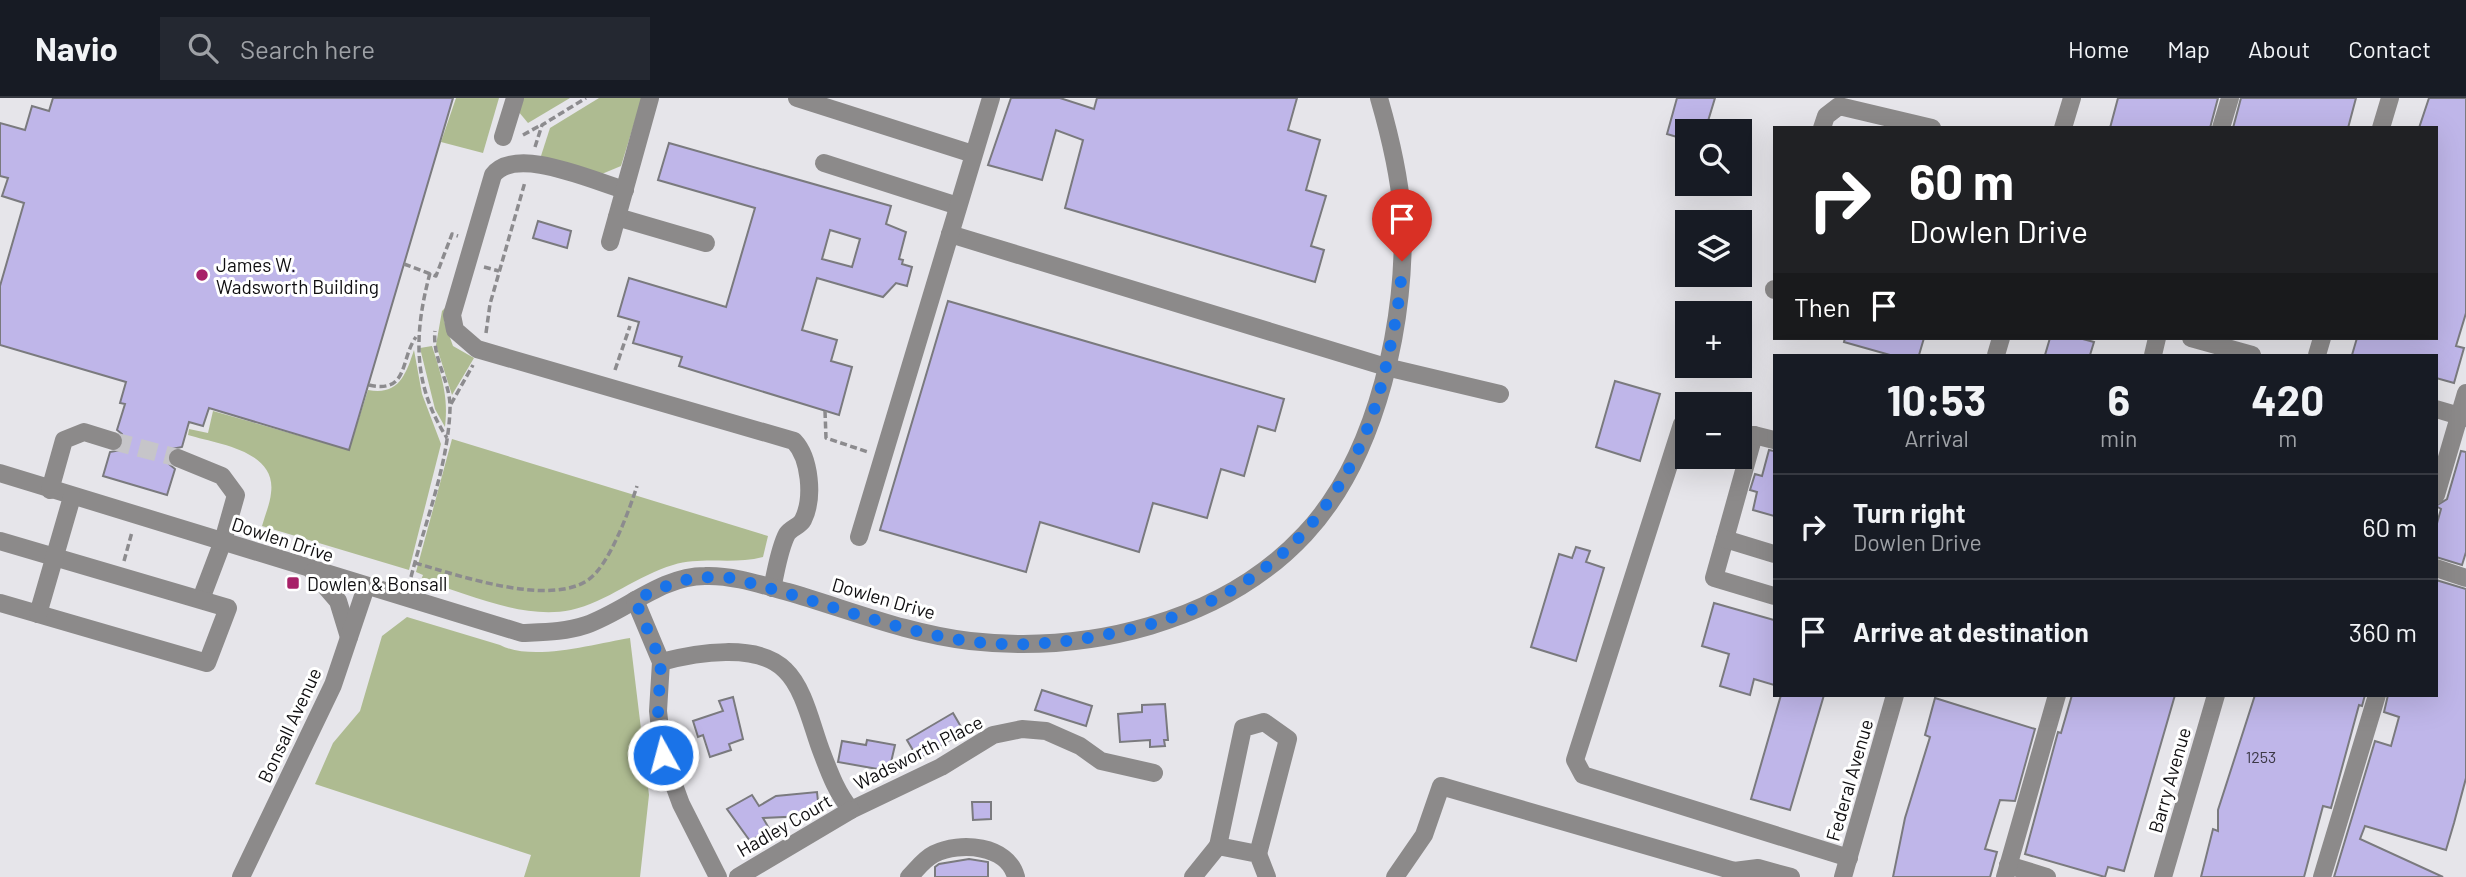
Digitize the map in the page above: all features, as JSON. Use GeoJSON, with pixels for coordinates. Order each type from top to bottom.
{"type":"FeatureCollection","features":[{"type":"Feature","properties":{"kind":"street"},"geometry":{"type":"LineString","coordinates":[[503,136],[515,98]]}},
{"type":"Feature","properties":{"kind":"street"},"geometry":{"type":"LineString","coordinates":[[610,242],[650,98]]}},
{"type":"Feature","properties":{"kind":"street"},"geometry":{"type":"LineString","coordinates":[[797,98],[973,154]]}},
{"type":"Feature","properties":{"kind":"street"},"geometry":{"type":"LineString","coordinates":[[859,537],[991,98]]}},
{"type":"Feature","properties":{"kind":"street","name":"Dowlen Drive"},"geometry":{"type":"LineString","coordinates":[[0,473],[312,571],[522,633],[558,632],[588,624],[681,579],[705,576],[772,588],[927,633],[981,642],[1019,644],[1079,640],[1139,628],[1180,615],[1229,594],[1270,566],[1306,534],[1333,498],[1352,463],[1368,427],[1386,367],[1401,286],[1402,213],[1395,152],[1379,98]]}},
{"type":"Feature","properties":{"kind":"street"},"geometry":{"type":"LineString","coordinates":[[2064,126],[2071,98]]}},
{"type":"Feature","properties":{"kind":"street"},"geometry":{"type":"LineString","coordinates":[[2222,126],[2230,98]]}},
{"type":"Feature","properties":{"kind":"street"},"geometry":{"type":"LineString","coordinates":[[2382,126],[2390,98]]}},
{"type":"Feature","properties":{"kind":"street"},"geometry":{"type":"LineString","coordinates":[[1823,126],[1826,116],[1839,106],[1924,126]]}},
{"type":"Feature","properties":{"kind":"street"},"geometry":{"type":"LineString","coordinates":[[625,190],[541,164],[517,162],[499,167],[493,175],[452,315],[455,330],[477,349],[794,441],[802,449],[810,493],[808,509],[802,523],[788,533],[772,588]]}},
{"type":"Feature","properties":{"kind":"street"},"geometry":{"type":"LineString","coordinates":[[824,163],[958,206]]}},
{"type":"Feature","properties":{"kind":"street"},"geometry":{"type":"LineString","coordinates":[[617,217],[706,243]]}},
{"type":"Feature","properties":{"kind":"street"},"geometry":{"type":"LineString","coordinates":[[950,234],[1386,367],[1500,394]]}},
{"type":"Feature","properties":{"kind":"street"},"geometry":{"type":"LineString","coordinates":[[2198,340],[2248,354]]}},
{"type":"Feature","properties":{"kind":"street"},"geometry":{"type":"LineString","coordinates":[[2438,489],[2463,417],[2466,393]]}},
{"type":"Feature","properties":{"kind":"street"},"geometry":{"type":"LineString","coordinates":[[2438,411],[2463,417]]}},
{"type":"Feature","properties":{"kind":"street"},"geometry":{"type":"LineString","coordinates":[[50,490],[64,440],[84,432],[113,441]]}},
{"type":"Feature","properties":{"kind":"street"},"geometry":{"type":"LineString","coordinates":[[1752,438],[1773,440]]}},
{"type":"Feature","properties":{"kind":"street"},"geometry":{"type":"LineString","coordinates":[[1675,446],[1575,760],[1583,775],[1849,858]]}},
{"type":"Feature","properties":{"kind":"street"},"geometry":{"type":"LineString","coordinates":[[178,458],[222,476],[236,495],[223,541],[201,599]]}},
{"type":"Feature","properties":{"kind":"street"},"geometry":{"type":"LineString","coordinates":[[1740,469],[1714,578],[1773,596]]}},
{"type":"Feature","properties":{"kind":"street"},"geometry":{"type":"LineString","coordinates":[[38,614],[72,497]]}},
{"type":"Feature","properties":{"kind":"street"},"geometry":{"type":"LineString","coordinates":[[1725,539],[1773,554]]}},
{"type":"Feature","properties":{"kind":"street"},"geometry":{"type":"LineString","coordinates":[[0,541],[228,608],[206,663],[0,603]]}},
{"type":"Feature","properties":{"kind":"street"},"geometry":{"type":"LineString","coordinates":[[2438,569],[2466,578]]}},
{"type":"Feature","properties":{"kind":"street"},"geometry":{"type":"LineString","coordinates":[[312,571],[338,601],[349,637]]}},
{"type":"Feature","properties":{"kind":"street","name":"Bonsall Avenue"},"geometry":{"type":"LineString","coordinates":[[241,877],[333,685],[366,587]]}},
{"type":"Feature","properties":{"kind":"street"},"geometry":{"type":"LineString","coordinates":[[635,600],[661,662],[658,711],[663,755],[681,804],[718,877]]}},
{"type":"Feature","properties":{"kind":"street","name":"Wadsworth Place"},"geometry":{"type":"LineString","coordinates":[[661,662],[717,651],[762,657],[785,669],[796,686],[836,789],[851,810],[941,767],[993,735],[1022,729],[1046,731],[1080,746],[1101,761],[1154,773]]}},
{"type":"Feature","properties":{"kind":"street","name":"Federal Avenue"},"geometry":{"type":"LineString","coordinates":[[1843,877],[1894,697]]}},
{"type":"Feature","properties":{"kind":"street"},"geometry":{"type":"LineString","coordinates":[[2048,877],[2006,871],[2056,697]]}},
{"type":"Feature","properties":{"kind":"street","name":"Barry Avenue"},"geometry":{"type":"LineString","coordinates":[[2162,877],[2215,697]]}},
{"type":"Feature","properties":{"kind":"street"},"geometry":{"type":"LineString","coordinates":[[2322,877],[2376,697]]}},
{"type":"Feature","properties":{"kind":"street"},"geometry":{"type":"LineString","coordinates":[[1193,877],[1218,846],[1243,728],[1264,722],[1288,739],[1258,853],[1267,877]]}},
{"type":"Feature","properties":{"kind":"street"},"geometry":{"type":"LineString","coordinates":[[1395,877],[1424,835],[1441,786],[1734,871],[1791,877]]}},
{"type":"Feature","properties":{"kind":"street","name":"Hadley Court"},"geometry":{"type":"LineString","coordinates":[[738,877],[851,810]]}},
{"type":"Feature","properties":{"kind":"street"},"geometry":{"type":"LineString","coordinates":[[1218,846],[1258,853]]}},
{"type":"Feature","properties":{"kind":"street"},"geometry":{"type":"LineString","coordinates":[[909,877],[931,855],[943,850],[969,847],[990,850],[1009,860],[1016,877]]}},
{"type":"Feature","properties":{"kind":"path"},"geometry":{"type":"LineString","coordinates":[[532,159],[541,125],[586,98]]}},
{"type":"Feature","properties":{"kind":"path"},"geometry":{"type":"LineString","coordinates":[[488,329],[490,304],[528,171]]}},
{"type":"Feature","properties":{"kind":"path"},"geometry":{"type":"LineString","coordinates":[[404,264],[436,276],[452,234],[461,237]]}},
{"type":"Feature","properties":{"kind":"path"},"geometry":{"type":"LineString","coordinates":[[479,265],[499,271]]}},
{"type":"Feature","properties":{"kind":"path"},"geometry":{"type":"LineString","coordinates":[[369,384],[381,387],[393,384],[401,376],[417,336],[430,274]]}},
{"type":"Feature","properties":{"kind":"path"},"geometry":{"type":"LineString","coordinates":[[614,376],[630,326]]}},
{"type":"Feature","properties":{"kind":"path"},"geometry":{"type":"LineString","coordinates":[[417,336],[419,366],[428,397],[437,422],[448,439]]}},
{"type":"Feature","properties":{"kind":"path"},"geometry":{"type":"LineString","coordinates":[[450,406],[475,362],[482,364]]}},
{"type":"Feature","properties":{"kind":"path"},"geometry":{"type":"LineString","coordinates":[[825,411],[826,438],[870,453]]}},
{"type":"Feature","properties":{"kind":"path"},"geometry":{"type":"LineString","coordinates":[[415,563],[502,585],[541,590],[571,588],[588,581],[606,557],[637,486]]}},
{"type":"Feature","properties":{"kind":"path"},"geometry":{"type":"LineString","coordinates":[[123,563],[132,532]]}},
{"type":"Feature","properties":{"kind":"green space"},"geometry":{"type":"Polygon","coordinates":[[[456,98],[499,98],[483,153],[441,142],[456,98]]]}},
{"type":"Feature","properties":{"kind":"green space"},"geometry":{"type":"Polygon","coordinates":[[[522,98],[570,98],[528,123],[518,111],[522,98]]]}},
{"type":"Feature","properties":{"kind":"green space"},"geometry":{"type":"Polygon","coordinates":[[[599,98],[642,98],[621,166],[597,176],[540,159],[550,128],[599,98]]]}},
{"type":"Feature","properties":{"kind":"green space"},"geometry":{"type":"Polygon","coordinates":[[[446,307],[444,321],[453,346],[474,358],[452,395],[436,345],[442,311],[446,307]]]}},
{"type":"Feature","properties":{"kind":"green space"},"geometry":{"type":"Polygon","coordinates":[[[432,346],[445,396],[445,427],[435,409],[420,348],[432,346]]]}},
{"type":"Feature","properties":{"kind":"green space"},"geometry":{"type":"Polygon","coordinates":[[[414,350],[422,394],[441,444],[409,570],[262,526],[271,493],[270,479],[265,467],[243,451],[188,435],[189,429],[208,433],[213,411],[349,450],[368,390],[387,390],[400,381],[414,350]]]}},
{"type":"Feature","properties":{"kind":"green space"},"geometry":{"type":"Polygon","coordinates":[[[452,439],[768,536],[763,557],[684,562],[660,569],[584,606],[552,612],[495,604],[421,580],[423,575],[416,572],[452,439]]]}},
{"type":"Feature","properties":{"kind":"green space"},"geometry":{"type":"Polygon","coordinates":[[[407,617],[513,650],[529,652],[564,650],[630,638],[649,795],[640,877],[524,877],[531,855],[315,784],[333,743],[360,711],[382,636],[407,617]]]}},
{"type":"Feature","properties":{"kind":"building","name":"James W. Wadsworth Building"},"geometry":{"type":"Polygon","coordinates":[[[53,98],[453,98],[349,450],[209,408],[203,426],[189,422],[182,447],[172,449],[168,453],[169,464],[175,469],[167,495],[103,476],[110,452],[120,450],[124,444],[122,434],[117,430],[125,404],[120,403],[126,382],[0,345],[0,286],[24,203],[2,196],[8,178],[0,176],[0,123],[25,130],[32,106],[49,111],[53,98]]]}},
{"type":"Feature","properties":{"kind":"building"},"geometry":{"type":"Polygon","coordinates":[[[1011,98],[1060,98],[1094,109],[1097,98],[1297,98],[1288,130],[1320,140],[1306,190],[1326,196],[1311,246],[1324,250],[1315,282],[1065,208],[1083,140],[1056,130],[1042,180],[988,165],[1011,98]]]}},
{"type":"Feature","properties":{"kind":"building"},"geometry":{"type":"Polygon","coordinates":[[[1677,98],[1715,98],[1709,119],[1675,119],[1675,136],[1667,134],[1677,98]]]}},
{"type":"Feature","properties":{"kind":"building"},"geometry":{"type":"Polygon","coordinates":[[[2118,98],[2218,98],[2211,126],[2111,126],[2118,98]]]}},
{"type":"Feature","properties":{"kind":"building"},"geometry":{"type":"Polygon","coordinates":[[[2241,98],[2356,98],[2349,126],[2234,126],[2241,98]]]}},
{"type":"Feature","properties":{"kind":"building"},"geometry":{"type":"Polygon","coordinates":[[[2429,98],[2466,98],[2466,313],[2456,346],[2464,348],[2454,383],[2438,379],[2438,354],[2352,354],[2356,340],[2438,340],[2438,126],[2420,126],[2429,98]]]}},
{"type":"Feature","properties":{"kind":"building"},"geometry":{"type":"Polygon","coordinates":[[[669,143],[891,206],[886,224],[906,232],[899,259],[903,260],[902,264],[912,267],[907,286],[896,283],[883,297],[817,278],[802,330],[837,340],[831,361],[852,367],[839,415],[679,366],[682,357],[633,343],[639,322],[618,316],[629,278],[726,307],[755,208],[658,180],[669,143]],[[830,230],[822,259],[852,267],[860,239],[830,230]]]}},
{"type":"Feature","properties":{"kind":"building"},"geometry":{"type":"Polygon","coordinates":[[[538,221],[571,231],[567,248],[533,238],[538,221]]]}},
{"type":"Feature","properties":{"kind":"building"},"geometry":{"type":"Polygon","coordinates":[[[948,301],[1284,399],[1275,431],[1258,426],[1244,476],[1221,469],[1207,518],[1153,503],[1139,552],[1040,522],[1026,572],[880,530],[948,301]]]}},
{"type":"Feature","properties":{"kind":"building"},"geometry":{"type":"Polygon","coordinates":[[[1923,340],[1919,354],[1886,354],[1844,342],[1923,340]]]}},
{"type":"Feature","properties":{"kind":"building"},"geometry":{"type":"Polygon","coordinates":[[[2049,340],[2094,342],[2090,354],[2045,354],[2049,340]]]}},
{"type":"Feature","properties":{"kind":"building"},"geometry":{"type":"Polygon","coordinates":[[[1615,381],[1660,394],[1640,461],[1596,447],[1615,381]]]}},
{"type":"Feature","properties":{"kind":"building"},"geometry":{"type":"Polygon","coordinates":[[[1769,450],[1773,451],[1773,516],[1753,510],[1757,492],[1750,490],[1755,474],[1762,476],[1769,450]]]}},
{"type":"Feature","properties":{"kind":"building"},"geometry":{"type":"Polygon","coordinates":[[[2461,451],[2466,452],[2466,552],[2462,565],[2438,558],[2438,520],[2441,509],[2438,505],[2447,499],[2461,451]]]}},
{"type":"Feature","properties":{"kind":"building"},"geometry":{"type":"Polygon","coordinates":[[[1576,547],[1590,551],[1586,562],[1604,568],[1576,661],[1531,647],[1559,554],[1572,558],[1576,547]]]}},
{"type":"Feature","properties":{"kind":"building"},"geometry":{"type":"Polygon","coordinates":[[[2438,581],[2466,589],[2466,778],[2446,850],[2365,826],[2360,839],[2443,877],[2334,877],[2375,741],[2391,746],[2399,717],[2384,712],[2388,697],[2438,697],[2438,581]]]}},
{"type":"Feature","properties":{"kind":"building"},"geometry":{"type":"Polygon","coordinates":[[[1714,603],[1773,620],[1773,685],[1754,679],[1750,695],[1720,686],[1729,654],[1702,646],[1714,603]]]}},
{"type":"Feature","properties":{"kind":"building"},"geometry":{"type":"Polygon","coordinates":[[[1042,690],[1092,706],[1086,726],[1035,710],[1042,690]]]}},
{"type":"Feature","properties":{"kind":"building"},"geometry":{"type":"Polygon","coordinates":[[[733,697],[743,739],[729,744],[731,750],[710,757],[703,735],[698,737],[693,721],[723,711],[719,701],[733,697]]]}},
{"type":"Feature","properties":{"kind":"building"},"geometry":{"type":"Polygon","coordinates":[[[1780,697],[1823,697],[1790,810],[1751,799],[1780,697]]]}},
{"type":"Feature","properties":{"kind":"building"},"geometry":{"type":"Polygon","coordinates":[[[2071,697],[2174,697],[2124,871],[2108,867],[2105,877],[2025,854],[2058,732],[2061,733],[2071,697]]]}},
{"type":"Feature","properties":{"kind":"building"},"geometry":{"type":"Polygon","coordinates":[[[2254,697],[2364,697],[2362,706],[2359,705],[2331,808],[2323,806],[2304,877],[2201,877],[2213,829],[2218,831],[2218,810],[2254,697]]]}},
{"type":"Feature","properties":{"kind":"building"},"geometry":{"type":"Polygon","coordinates":[[[1935,698],[2035,729],[2015,801],[2000,800],[1985,849],[1997,852],[1990,877],[1893,877],[1905,818],[1930,737],[1925,735],[1935,698]]]}},
{"type":"Feature","properties":{"kind":"building"},"geometry":{"type":"Polygon","coordinates":[[[1165,704],[1168,740],[1164,740],[1165,746],[1150,747],[1150,740],[1120,742],[1118,714],[1142,712],[1142,705],[1165,704]]]}},
{"type":"Feature","properties":{"kind":"building"},"geometry":{"type":"Polygon","coordinates":[[[953,713],[964,732],[918,759],[907,740],[953,713]]]}},
{"type":"Feature","properties":{"kind":"building"},"geometry":{"type":"Polygon","coordinates":[[[867,740],[895,745],[889,771],[838,762],[842,741],[866,745],[867,740]]]}},
{"type":"Feature","properties":{"kind":"building"},"geometry":{"type":"Polygon","coordinates":[[[817,792],[819,811],[805,812],[806,816],[763,818],[770,830],[750,841],[727,809],[752,795],[759,806],[776,796],[817,792]]]}},
{"type":"Feature","properties":{"kind":"building"},"geometry":{"type":"Polygon","coordinates":[[[972,802],[991,802],[991,819],[973,820],[972,802]]]}},
{"type":"Feature","properties":{"kind":"building"},"geometry":{"type":"Polygon","coordinates":[[[969,859],[988,862],[988,877],[935,877],[935,867],[939,864],[969,859]]]}},
{"type":"Feature","properties":{"kind":"tunnel"},"geometry":{"type":"LineString","coordinates":[[113,441],[178,458]]}},
{"type":"Feature","properties":{"kind":"place","name":"James W. Wadsworth Building"},"geometry":{"type":"Point","coordinates":[202,275]}},
{"type":"Feature","properties":{"kind":"place","name":"Dowlen & Bonsall"},"geometry":{"type":"Point","coordinates":[293,583]}},
{"type":"Feature","properties":{"kind":"route"},"geometry":{"type":"LineString","coordinates":[[663,755],[658,711],[661,662],[635,600],[681,579],[705,576],[731,578],[927,633],[968,641],[1019,644],[1079,640],[1139,628],[1180,615],[1229,594],[1270,566],[1306,534],[1333,498],[1352,463],[1381,388],[1395,326],[1402,261]]}}]}
